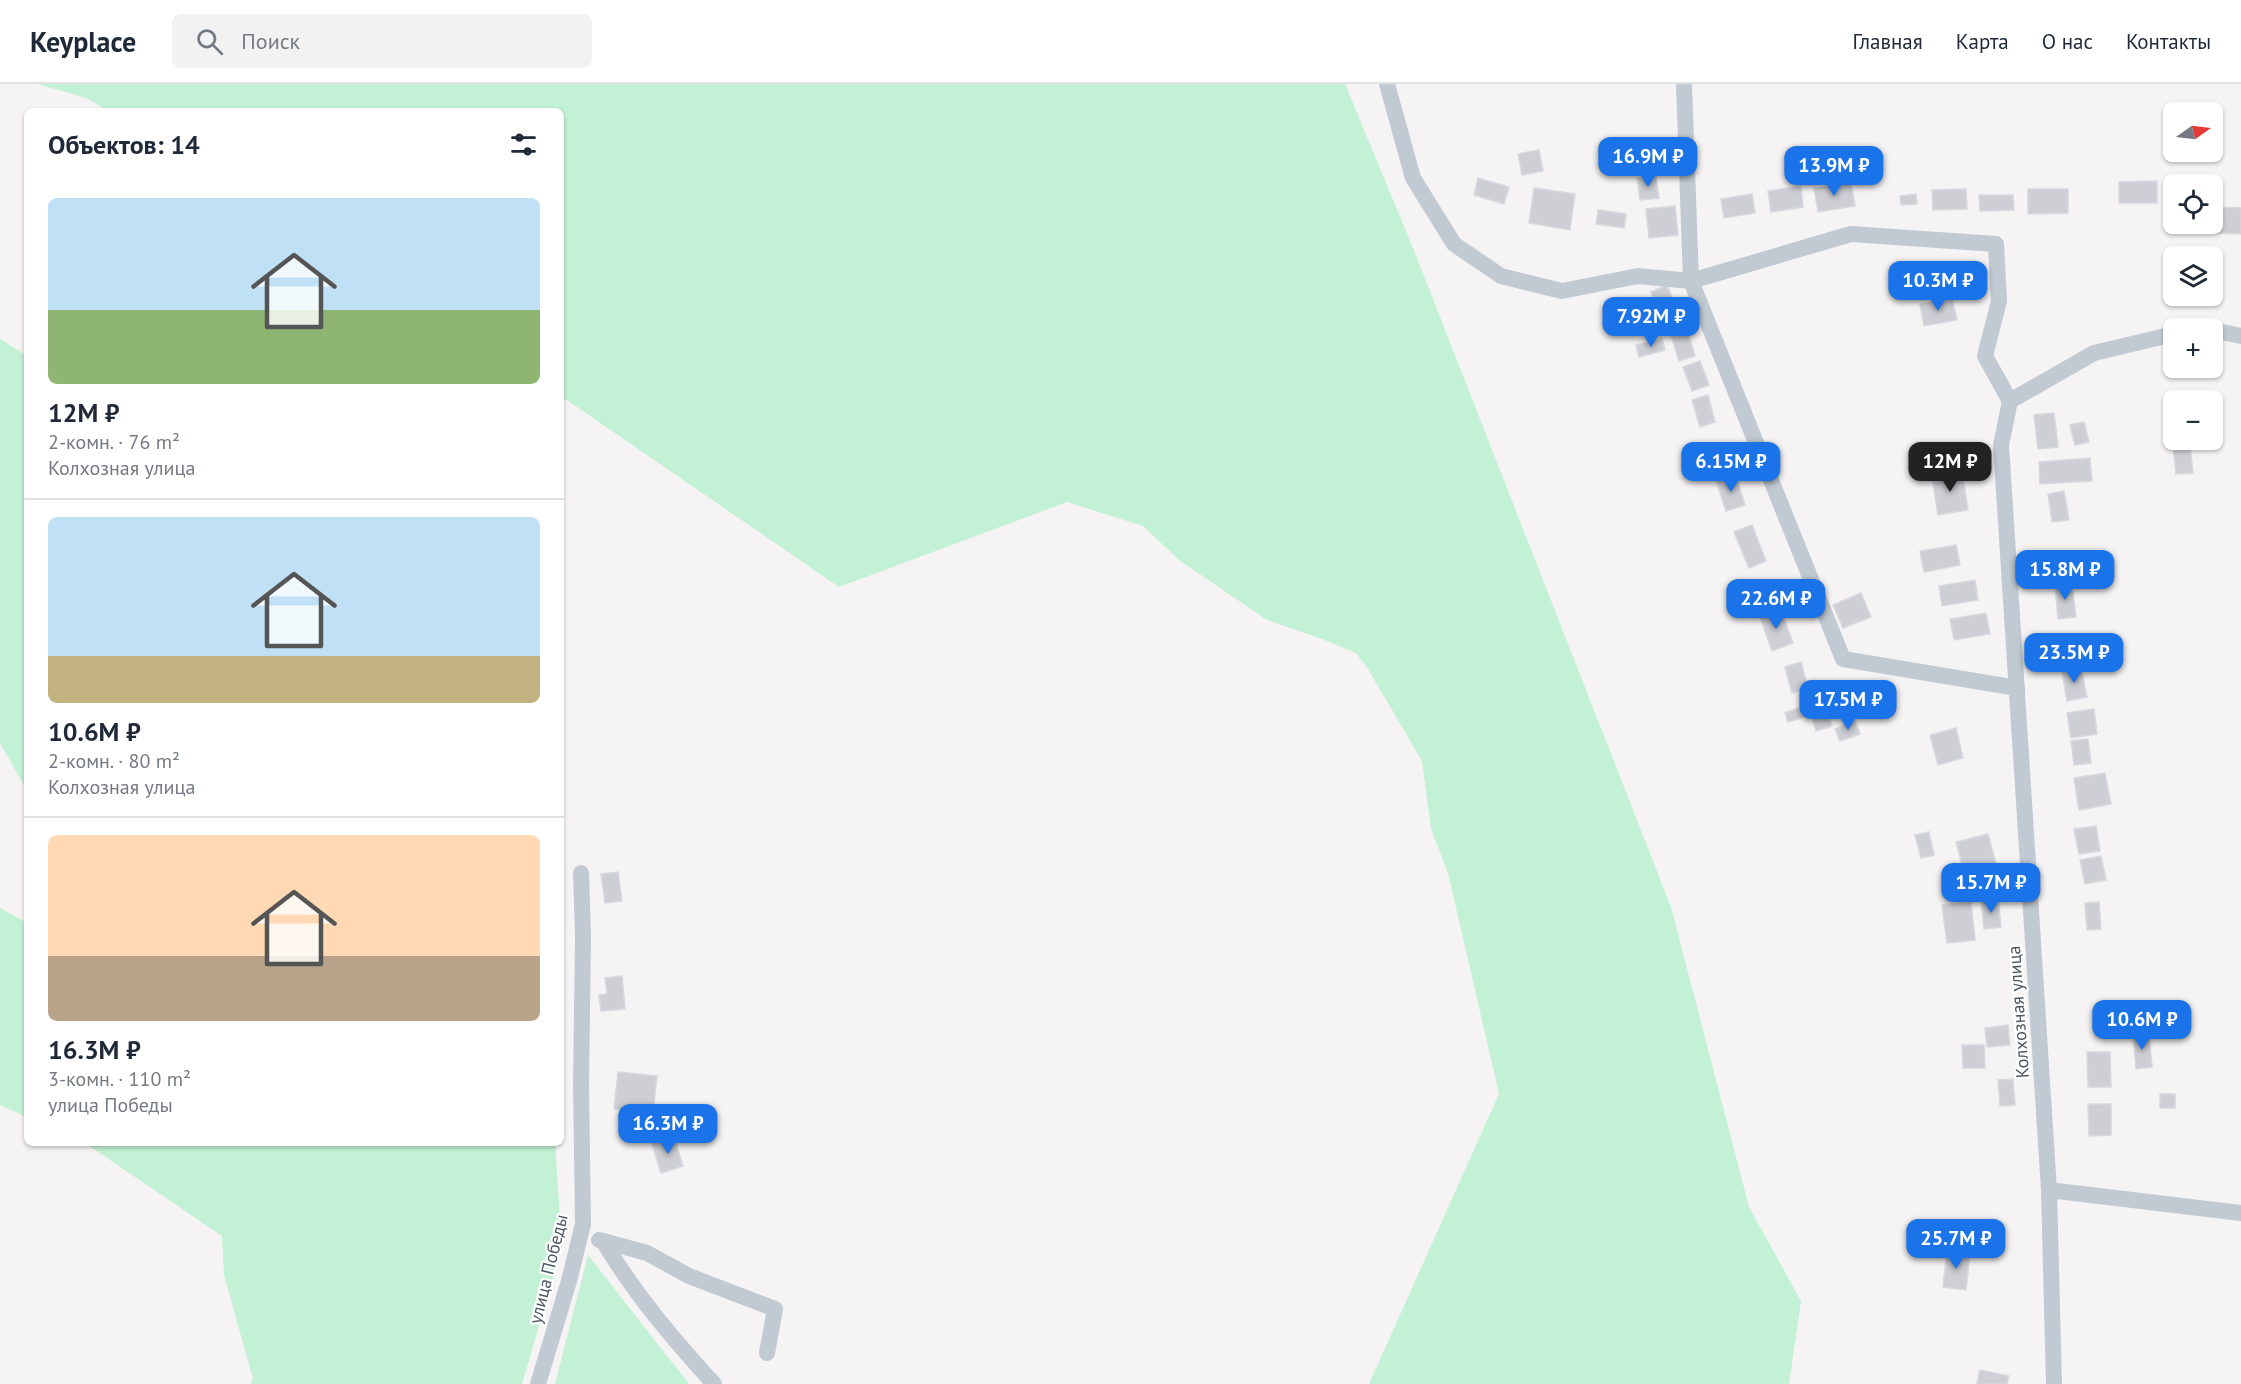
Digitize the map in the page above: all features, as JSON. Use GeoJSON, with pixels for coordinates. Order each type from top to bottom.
{"type":"FeatureCollection","features":[{"type":"Feature","properties":{"kind":"street"},"geometry":{"type":"LineString","coordinates":[[1387,84],[1413,178],[1454,244],[1501,276],[1562,291],[1638,276],[1691,281],[1851,234],[1996,244],[1999,301],[1985,356],[2010,401],[2094,352],[2163,336]]}},
{"type":"Feature","properties":{"kind":"street"},"geometry":{"type":"LineString","coordinates":[[1684,84],[1691,281],[1843,659],[2017,688]]}},
{"type":"Feature","properties":{"kind":"street"},"geometry":{"type":"LineString","coordinates":[[2223,332],[2241,336]]}},
{"type":"Feature","properties":{"kind":"street","name":"Колхозная улица"},"geometry":{"type":"LineString","coordinates":[[2010,401],[2001,445],[2049,1190],[2054,1384]]}},
{"type":"Feature","properties":{"kind":"street","name":"улица Победы"},"geometry":{"type":"LineString","coordinates":[[538,1384],[569,1281],[583,1224],[581,1084],[583,937],[580,873]]}},
{"type":"Feature","properties":{"kind":"street"},"geometry":{"type":"LineString","coordinates":[[2049,1190],[2241,1213]]}},
{"type":"Feature","properties":{"kind":"street"},"geometry":{"type":"LineString","coordinates":[[580,1236],[647,1254],[689,1276],[775,1309],[767,1353]]}},
{"type":"Feature","properties":{"kind":"street"},"geometry":{"type":"LineString","coordinates":[[603,1241],[617,1265],[650,1310],[714,1384]]}},
{"type":"Feature","properties":{"kind":"green space"},"geometry":{"type":"Polygon","coordinates":[[[38,84],[1345,84],[1413,248],[1671,907],[1749,1207],[1801,1301],[1789,1384],[1369,1384],[1499,1094],[1448,873],[1431,829],[1422,761],[1368,669],[1356,653],[1267,620],[1179,560],[1143,526],[1067,502],[839,587],[564,398],[564,108],[104,108],[86,98],[38,84]]]}},
{"type":"Feature","properties":{"kind":"green space"},"geometry":{"type":"Polygon","coordinates":[[[0,339],[24,354],[24,786],[0,743],[0,339]]]}},
{"type":"Feature","properties":{"kind":"green space"},"geometry":{"type":"Polygon","coordinates":[[[0,908],[24,921],[24,1116],[0,1105],[0,908]]]}},
{"type":"Feature","properties":{"kind":"green space"},"geometry":{"type":"Polygon","coordinates":[[[89,1146],[555,1146],[562,1247],[522,1384],[251,1384],[253,1379],[224,1275],[222,1236],[89,1146]]]}},
{"type":"Feature","properties":{"kind":"green space"},"geometry":{"type":"Polygon","coordinates":[[[588,1255],[689,1384],[555,1384],[588,1255]]]}},
{"type":"Feature","properties":{"kind":"building"},"geometry":{"type":"Polygon","coordinates":[[[1539,150],[1543,171],[1522,175],[1518,154],[1539,150]]]}},
{"type":"Feature","properties":{"kind":"building"},"geometry":{"type":"Polygon","coordinates":[[[1656,176],[1659,198],[1640,200],[1637,178],[1656,176]]]}},
{"type":"Feature","properties":{"kind":"building"},"geometry":{"type":"Polygon","coordinates":[[[1478,178],[1509,187],[1504,204],[1474,195],[1478,178]]]}},
{"type":"Feature","properties":{"kind":"building"},"geometry":{"type":"Polygon","coordinates":[[[2157,181],[2157,203],[2119,203],[2119,182],[2157,181]]]}},
{"type":"Feature","properties":{"kind":"building"},"geometry":{"type":"Polygon","coordinates":[[[1851,182],[1855,206],[1818,212],[1814,188],[1851,182]]]}},
{"type":"Feature","properties":{"kind":"building"},"geometry":{"type":"Polygon","coordinates":[[[1801,186],[1803,207],[1771,212],[1768,191],[1801,186]]]}},
{"type":"Feature","properties":{"kind":"building"},"geometry":{"type":"Polygon","coordinates":[[[1534,188],[1575,194],[1570,230],[1529,223],[1534,188]]]}},
{"type":"Feature","properties":{"kind":"building"},"geometry":{"type":"Polygon","coordinates":[[[1966,189],[1967,209],[1933,210],[1932,190],[1966,189]]]}},
{"type":"Feature","properties":{"kind":"building"},"geometry":{"type":"Polygon","coordinates":[[[2028,189],[2068,189],[2068,213],[2028,214],[2028,189]]]}},
{"type":"Feature","properties":{"kind":"building"},"geometry":{"type":"Polygon","coordinates":[[[1752,194],[1755,213],[1724,218],[1721,199],[1752,194]]]}},
{"type":"Feature","properties":{"kind":"building"},"geometry":{"type":"Polygon","coordinates":[[[1916,194],[1917,204],[1901,205],[1900,196],[1916,194]]]}},
{"type":"Feature","properties":{"kind":"building"},"geometry":{"type":"Polygon","coordinates":[[[1979,195],[2013,195],[2014,210],[1980,211],[1979,195]]]}},
{"type":"Feature","properties":{"kind":"building"},"geometry":{"type":"Polygon","coordinates":[[[1675,206],[1678,235],[1649,238],[1646,209],[1675,206]]]}},
{"type":"Feature","properties":{"kind":"building"},"geometry":{"type":"Polygon","coordinates":[[[2223,207],[2241,208],[2241,234],[2223,233],[2223,207]]]}},
{"type":"Feature","properties":{"kind":"building"},"geometry":{"type":"Polygon","coordinates":[[[1598,210],[1626,214],[1624,228],[1596,224],[1598,210]]]}},
{"type":"Feature","properties":{"kind":"building"},"geometry":{"type":"Polygon","coordinates":[[[1667,285],[1679,315],[1663,322],[1651,292],[1667,285]]]}},
{"type":"Feature","properties":{"kind":"building"},"geometry":{"type":"Polygon","coordinates":[[[1952,298],[1957,320],[1924,326],[1920,304],[1952,298]]]}},
{"type":"Feature","properties":{"kind":"building"},"geometry":{"type":"Polygon","coordinates":[[[1686,327],[1695,356],[1679,361],[1670,332],[1686,327]]]}},
{"type":"Feature","properties":{"kind":"building"},"geometry":{"type":"Polygon","coordinates":[[[1662,338],[1665,350],[1639,357],[1636,345],[1662,338]]]}},
{"type":"Feature","properties":{"kind":"building"},"geometry":{"type":"Polygon","coordinates":[[[1700,361],[1709,385],[1692,391],[1683,367],[1700,361]]]}},
{"type":"Feature","properties":{"kind":"building"},"geometry":{"type":"Polygon","coordinates":[[[1708,395],[1715,422],[1700,427],[1692,400],[1708,395]]]}},
{"type":"Feature","properties":{"kind":"building"},"geometry":{"type":"Polygon","coordinates":[[[2054,413],[2058,447],[2038,449],[2034,415],[2054,413]]]}},
{"type":"Feature","properties":{"kind":"building"},"geometry":{"type":"Polygon","coordinates":[[[2084,422],[2089,442],[2075,445],[2070,425],[2084,422]]]}},
{"type":"Feature","properties":{"kind":"building"},"geometry":{"type":"Polygon","coordinates":[[[2173,450],[2191,450],[2193,473],[2176,474],[2173,450]]]}},
{"type":"Feature","properties":{"kind":"building"},"geometry":{"type":"Polygon","coordinates":[[[2090,458],[2092,481],[2040,484],[2039,462],[2090,458]]]}},
{"type":"Feature","properties":{"kind":"building"},"geometry":{"type":"Polygon","coordinates":[[[1962,471],[1968,510],[1938,515],[1932,476],[1962,471]]]}},
{"type":"Feature","properties":{"kind":"building"},"geometry":{"type":"Polygon","coordinates":[[[1735,474],[1745,505],[1726,511],[1716,481],[1735,474]]]}},
{"type":"Feature","properties":{"kind":"building"},"geometry":{"type":"Polygon","coordinates":[[[2064,491],[2069,520],[2052,522],[2048,494],[2064,491]]]}},
{"type":"Feature","properties":{"kind":"building"},"geometry":{"type":"Polygon","coordinates":[[[1752,525],[1766,561],[1749,568],[1734,532],[1752,525]]]}},
{"type":"Feature","properties":{"kind":"building"},"geometry":{"type":"Polygon","coordinates":[[[1956,545],[1960,565],[1924,572],[1920,551],[1956,545]]]}},
{"type":"Feature","properties":{"kind":"building"},"geometry":{"type":"Polygon","coordinates":[[[1975,580],[1978,600],[1942,606],[1939,586],[1975,580]]]}},
{"type":"Feature","properties":{"kind":"building"},"geometry":{"type":"Polygon","coordinates":[[[2072,584],[2076,617],[2058,619],[2055,585],[2072,584]]]}},
{"type":"Feature","properties":{"kind":"building"},"geometry":{"type":"Polygon","coordinates":[[[1861,593],[1871,617],[1843,628],[1833,605],[1861,593]]]}},
{"type":"Feature","properties":{"kind":"building"},"geometry":{"type":"Polygon","coordinates":[[[1781,610],[1793,643],[1772,651],[1760,617],[1781,610]]]}},
{"type":"Feature","properties":{"kind":"building"},"geometry":{"type":"Polygon","coordinates":[[[1986,613],[1990,634],[1954,640],[1950,619],[1986,613]]]}},
{"type":"Feature","properties":{"kind":"building"},"geometry":{"type":"Polygon","coordinates":[[[1801,662],[1808,689],[1792,693],[1785,667],[1801,662]]]}},
{"type":"Feature","properties":{"kind":"building"},"geometry":{"type":"Polygon","coordinates":[[[2081,668],[2087,697],[2067,701],[2062,671],[2081,668]]]}},
{"type":"Feature","properties":{"kind":"building"},"geometry":{"type":"Polygon","coordinates":[[[1824,700],[1832,726],[1816,731],[1808,705],[1824,700]]]}},
{"type":"Feature","properties":{"kind":"building"},"geometry":{"type":"Polygon","coordinates":[[[1801,707],[1804,717],[1788,722],[1785,713],[1801,707]]]}},
{"type":"Feature","properties":{"kind":"building"},"geometry":{"type":"Polygon","coordinates":[[[2094,709],[2097,734],[2071,738],[2067,713],[2094,709]]]}},
{"type":"Feature","properties":{"kind":"building"},"geometry":{"type":"Polygon","coordinates":[[[1855,721],[1860,734],[1840,741],[1835,729],[1855,721]]]}},
{"type":"Feature","properties":{"kind":"building"},"geometry":{"type":"Polygon","coordinates":[[[1956,728],[1963,758],[1938,765],[1930,735],[1956,728]]]}},
{"type":"Feature","properties":{"kind":"building"},"geometry":{"type":"Polygon","coordinates":[[[2088,739],[2091,763],[2074,765],[2071,741],[2088,739]]]}},
{"type":"Feature","properties":{"kind":"building"},"geometry":{"type":"Polygon","coordinates":[[[2105,773],[2111,804],[2079,810],[2074,778],[2105,773]]]}},
{"type":"Feature","properties":{"kind":"building"},"geometry":{"type":"Polygon","coordinates":[[[2096,826],[2100,851],[2079,854],[2074,829],[2096,826]]]}},
{"type":"Feature","properties":{"kind":"building"},"geometry":{"type":"Polygon","coordinates":[[[1929,832],[1934,855],[1921,858],[1915,835],[1929,832]]]}},
{"type":"Feature","properties":{"kind":"building"},"geometry":{"type":"Polygon","coordinates":[[[1988,834],[1996,864],[1964,872],[1956,842],[1988,834]]]}},
{"type":"Feature","properties":{"kind":"building"},"geometry":{"type":"Polygon","coordinates":[[[2101,856],[2106,880],[2085,884],[2080,860],[2101,856]]]}},
{"type":"Feature","properties":{"kind":"building"},"geometry":{"type":"Polygon","coordinates":[[[618,872],[622,901],[605,903],[601,874],[618,872]]]}},
{"type":"Feature","properties":{"kind":"building"},"geometry":{"type":"Polygon","coordinates":[[[1998,898],[2001,927],[1984,929],[1981,900],[1998,898]]]}},
{"type":"Feature","properties":{"kind":"building"},"geometry":{"type":"Polygon","coordinates":[[[1971,902],[1975,940],[1947,943],[1942,905],[1971,902]]]}},
{"type":"Feature","properties":{"kind":"building"},"geometry":{"type":"Polygon","coordinates":[[[2099,902],[2101,929],[2087,930],[2085,903],[2099,902]]]}},
{"type":"Feature","properties":{"kind":"building"},"geometry":{"type":"Polygon","coordinates":[[[622,976],[625,1009],[601,1011],[599,995],[607,994],[605,978],[622,976]]]}},
{"type":"Feature","properties":{"kind":"building"},"geometry":{"type":"Polygon","coordinates":[[[2008,1025],[2010,1045],[1987,1047],[1985,1028],[2008,1025]]]}},
{"type":"Feature","properties":{"kind":"building"},"geometry":{"type":"Polygon","coordinates":[[[2149,1033],[2152,1067],[2136,1069],[2133,1034],[2149,1033]]]}},
{"type":"Feature","properties":{"kind":"building"},"geometry":{"type":"Polygon","coordinates":[[[1962,1045],[1984,1045],[1985,1068],[1963,1068],[1962,1045]]]}},
{"type":"Feature","properties":{"kind":"building"},"geometry":{"type":"Polygon","coordinates":[[[2087,1052],[2110,1052],[2111,1087],[2088,1087],[2087,1052]]]}},
{"type":"Feature","properties":{"kind":"building"},"geometry":{"type":"Polygon","coordinates":[[[618,1072],[657,1076],[653,1113],[614,1109],[618,1072]]]}},
{"type":"Feature","properties":{"kind":"building"},"geometry":{"type":"Polygon","coordinates":[[[2013,1079],[2015,1105],[2000,1106],[1998,1080],[2013,1079]]]}},
{"type":"Feature","properties":{"kind":"building"},"geometry":{"type":"Polygon","coordinates":[[[2160,1094],[2175,1094],[2175,1108],[2160,1108],[2160,1094]]]}},
{"type":"Feature","properties":{"kind":"building"},"geometry":{"type":"Polygon","coordinates":[[[2088,1104],[2111,1104],[2111,1135],[2089,1136],[2088,1104]]]}},
{"type":"Feature","properties":{"kind":"building"},"geometry":{"type":"Polygon","coordinates":[[[674,1137],[683,1166],[661,1173],[652,1144],[674,1137]]]}},
{"type":"Feature","properties":{"kind":"building"},"geometry":{"type":"Polygon","coordinates":[[[1947,1250],[1970,1253],[1966,1290],[1943,1287],[1947,1250]]]}},
{"type":"Feature","properties":{"kind":"building"},"geometry":{"type":"Polygon","coordinates":[[[1980,1370],[2009,1376],[2007,1384],[1977,1384],[1980,1370]]]}}]}
